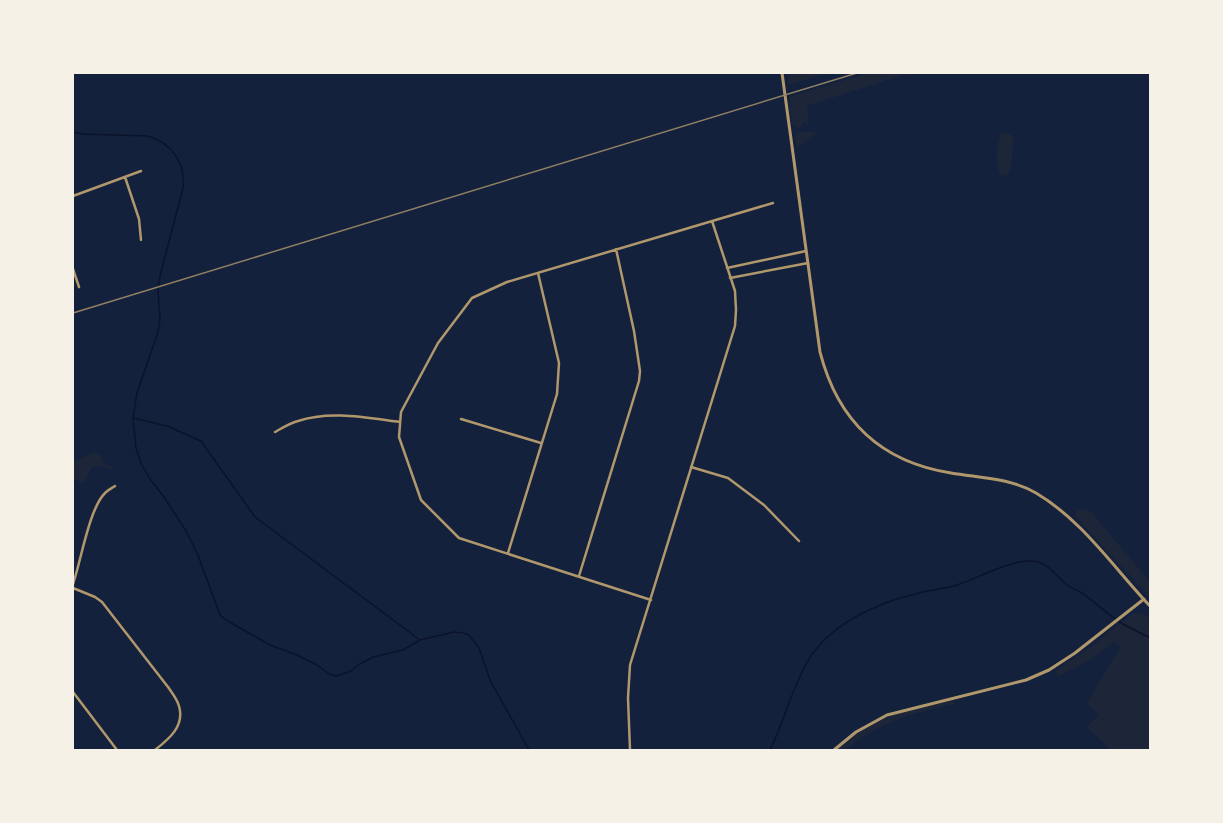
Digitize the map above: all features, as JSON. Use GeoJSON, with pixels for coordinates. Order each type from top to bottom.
{"type":"FeatureCollection","features":[{"type":"Feature","properties":{"kind":"street"},"geometry":{"type":"LineString","coordinates":[[782,73],[816,323],[824,366],[834,393],[841,405],[858,427],[879,445],[893,454],[921,467],[997,479],[1025,488],[1054,505],[1094,543],[1150,606]]}},
{"type":"Feature","properties":{"kind":"street"},"geometry":{"type":"LineString","coordinates":[[73,196],[141,171]]}},
{"type":"Feature","properties":{"kind":"street"},"geometry":{"type":"LineString","coordinates":[[125,177],[138,216],[141,240]]}},
{"type":"Feature","properties":{"kind":"street"},"geometry":{"type":"LineString","coordinates":[[651,600],[459,538],[421,500],[399,437],[401,412],[438,343],[472,298],[507,282],[774,202]]}},
{"type":"Feature","properties":{"kind":"street"},"geometry":{"type":"LineString","coordinates":[[630,750],[628,698],[630,665],[692,467],[734,326],[736,310],[735,291],[712,221]]}},
{"type":"Feature","properties":{"kind":"street"},"geometry":{"type":"LineString","coordinates":[[579,576],[639,382],[640,371],[634,331],[616,250]]}},
{"type":"Feature","properties":{"kind":"street"},"geometry":{"type":"LineString","coordinates":[[727,268],[806,251]]}},
{"type":"Feature","properties":{"kind":"street"},"geometry":{"type":"LineString","coordinates":[[730,278],[808,263]]}},
{"type":"Feature","properties":{"kind":"street"},"geometry":{"type":"LineString","coordinates":[[73,269],[79,287]]}},
{"type":"Feature","properties":{"kind":"street"},"geometry":{"type":"LineString","coordinates":[[508,553],[557,394],[559,364],[538,273]]}},
{"type":"Feature","properties":{"kind":"street"},"geometry":{"type":"LineString","coordinates":[[275,432],[298,420],[328,415],[364,417],[400,422]]}},
{"type":"Feature","properties":{"kind":"street"},"geometry":{"type":"LineString","coordinates":[[461,419],[541,443]]}},
{"type":"Feature","properties":{"kind":"street"},"geometry":{"type":"LineString","coordinates":[[692,467],[728,478],[764,506],[798,541]]}},
{"type":"Feature","properties":{"kind":"street"},"geometry":{"type":"LineString","coordinates":[[73,584],[91,520],[96,508],[105,494],[115,486]]}},
{"type":"Feature","properties":{"kind":"street"},"geometry":{"type":"LineString","coordinates":[[73,588],[95,597],[102,602],[178,702],[180,717],[176,730],[155,750]]}},
{"type":"Feature","properties":{"kind":"street"},"geometry":{"type":"LineString","coordinates":[[834,750],[856,732],[887,715],[1026,680],[1040,674],[1062,662],[1144,599]]}},
{"type":"Feature","properties":{"kind":"street"},"geometry":{"type":"LineString","coordinates":[[73,692],[117,750]]}},
{"type":"Feature","properties":{"kind":"shaded area"},"geometry":{"type":"Polygon","coordinates":[[[788,73],[828,73],[789,85],[788,73]]]}},
{"type":"Feature","properties":{"kind":"shaded area"},"geometry":{"type":"Polygon","coordinates":[[[868,73],[909,73],[807,106],[809,127],[806,122],[802,123],[800,128],[792,125],[789,97],[868,73]]]}},
{"type":"Feature","properties":{"kind":"shaded area"},"geometry":{"type":"Polygon","coordinates":[[[798,132],[815,132],[816,134],[797,148],[795,136],[798,132]]]}},
{"type":"Feature","properties":{"kind":"shaded area"},"geometry":{"type":"Polygon","coordinates":[[[1004,132],[1010,134],[1014,138],[1010,171],[1004,176],[1000,175],[997,154],[999,137],[1001,133],[1004,132]]]}},
{"type":"Feature","properties":{"kind":"shaded area"},"geometry":{"type":"Polygon","coordinates":[[[93,453],[101,454],[103,463],[114,468],[113,470],[96,466],[91,468],[85,482],[82,483],[73,479],[73,462],[93,453]]]}},
{"type":"Feature","properties":{"kind":"shaded area"},"geometry":{"type":"Polygon","coordinates":[[[1084,509],[1092,512],[1150,582],[1150,597],[1075,516],[1076,511],[1084,509]]]}},
{"type":"Feature","properties":{"kind":"shaded area"},"geometry":{"type":"Polygon","coordinates":[[[1136,612],[1142,613],[1150,618],[1150,750],[1111,750],[1087,727],[1099,715],[1087,703],[1121,646],[1114,642],[1092,659],[1057,677],[1056,670],[1084,652],[1136,612]]]}},
{"type":"Feature","properties":{"kind":"shaded area"},"geometry":{"type":"Polygon","coordinates":[[[953,700],[954,704],[918,713],[884,725],[847,748],[837,750],[856,734],[879,721],[903,712],[953,700]]]}},
{"type":"Feature","properties":{"kind":"waterway"},"geometry":{"type":"LineString","coordinates":[[73,132],[83,134],[148,136],[157,139],[170,149],[180,163],[183,188],[160,276],[158,289],[160,319],[158,332],[137,393],[133,418],[136,448],[142,465],[186,531],[198,555],[220,615],[226,620],[270,645],[297,655],[317,665],[329,674],[336,676],[351,671],[358,665],[373,657],[403,650],[420,640],[454,632],[469,635],[479,648],[490,680],[529,750]]}},
{"type":"Feature","properties":{"kind":"waterway"},"geometry":{"type":"LineString","coordinates":[[133,418],[167,426],[201,441],[255,517],[420,640]]}},
{"type":"Feature","properties":{"kind":"waterway"},"geometry":{"type":"LineString","coordinates":[[770,750],[805,666],[814,652],[839,628],[854,618],[886,603],[903,597],[955,586],[1010,564],[1030,561],[1038,562],[1050,568],[1066,584],[1082,593],[1107,613],[1126,626],[1150,638]]}},
{"type":"Feature","properties":{"kind":"railway"},"geometry":{"type":"LineString","coordinates":[[73,313],[857,73]]}}]}
